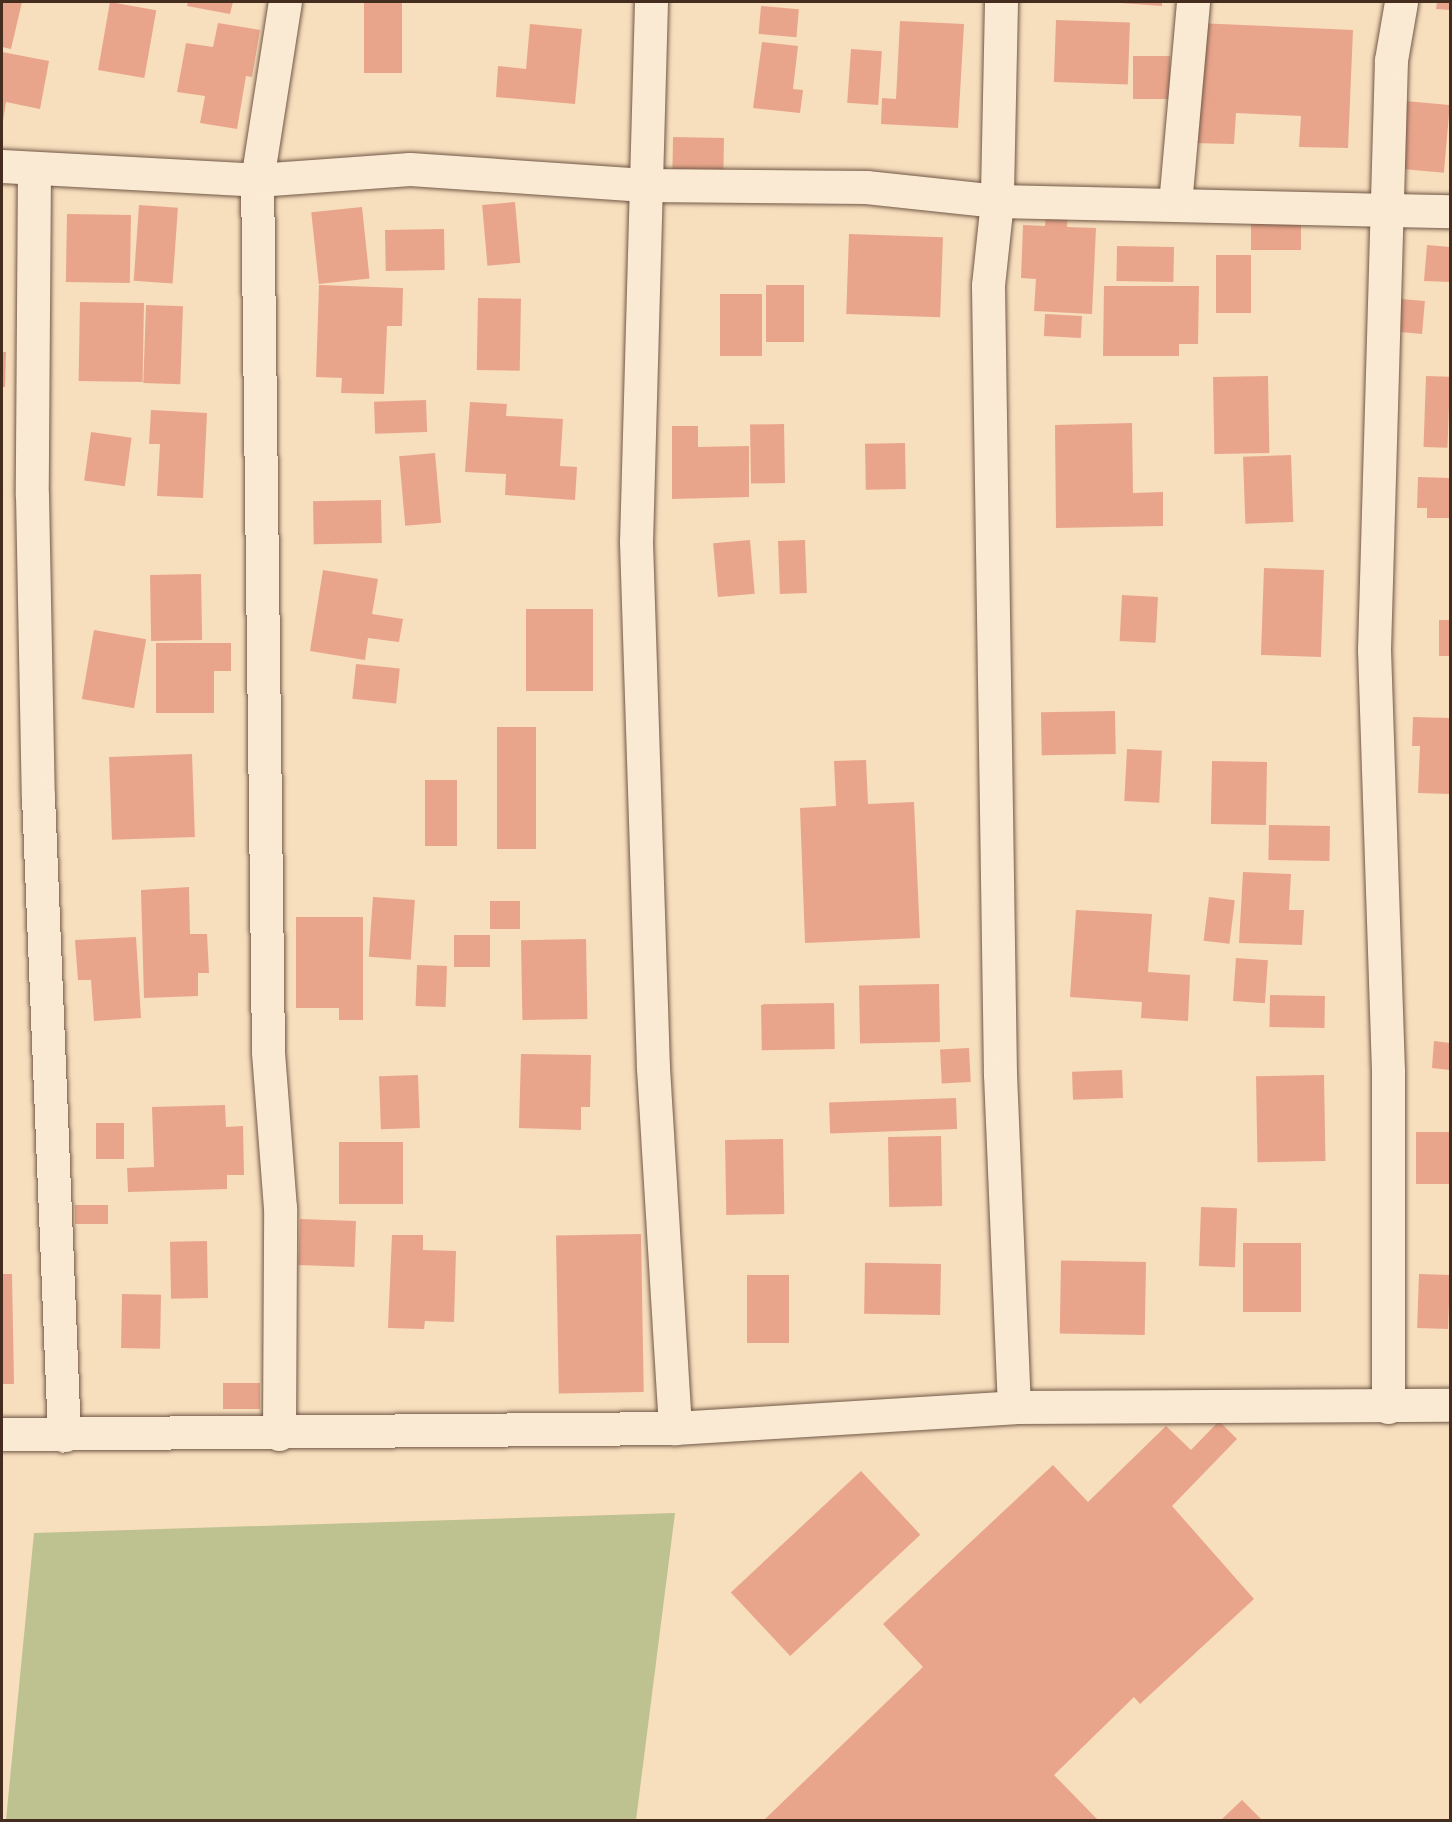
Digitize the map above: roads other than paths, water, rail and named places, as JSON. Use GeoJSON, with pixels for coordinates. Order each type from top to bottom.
{"type":"FeatureCollection","features":[{"type":"Feature","properties":{"kind":"street"},"geometry":{"type":"LineString","coordinates":[[279,1434],[280,1208],[268,1051],[257,180],[285,2]]}},
{"type":"Feature","properties":{"kind":"street"},"geometry":{"type":"LineString","coordinates":[[651,2],[644,185],[636,542],[641,792],[653,1068],[675,1428]]}},
{"type":"Feature","properties":{"kind":"street"},"geometry":{"type":"LineString","coordinates":[[1001,2],[997,201],[988,285],[1000,1074],[1014,1407]]}},
{"type":"Feature","properties":{"kind":"street"},"geometry":{"type":"LineString","coordinates":[[1175,204],[1193,2]]}},
{"type":"Feature","properties":{"kind":"street"},"geometry":{"type":"LineString","coordinates":[[1388,1407],[1388,1071],[1374,650],[1391,60],[1401,2]]}},
{"type":"Feature","properties":{"kind":"street"},"geometry":{"type":"LineString","coordinates":[[2,166],[257,180],[410,170],[644,185],[866,187],[997,201],[1450,212]]}},
{"type":"Feature","properties":{"kind":"street"},"geometry":{"type":"LineString","coordinates":[[34,168],[32,495],[38,796],[64,1435]]}},
{"type":"Feature","properties":{"kind":"street"},"geometry":{"type":"LineString","coordinates":[[2,1434],[279,1434],[675,1428],[1014,1407],[1450,1405]]}}]}
